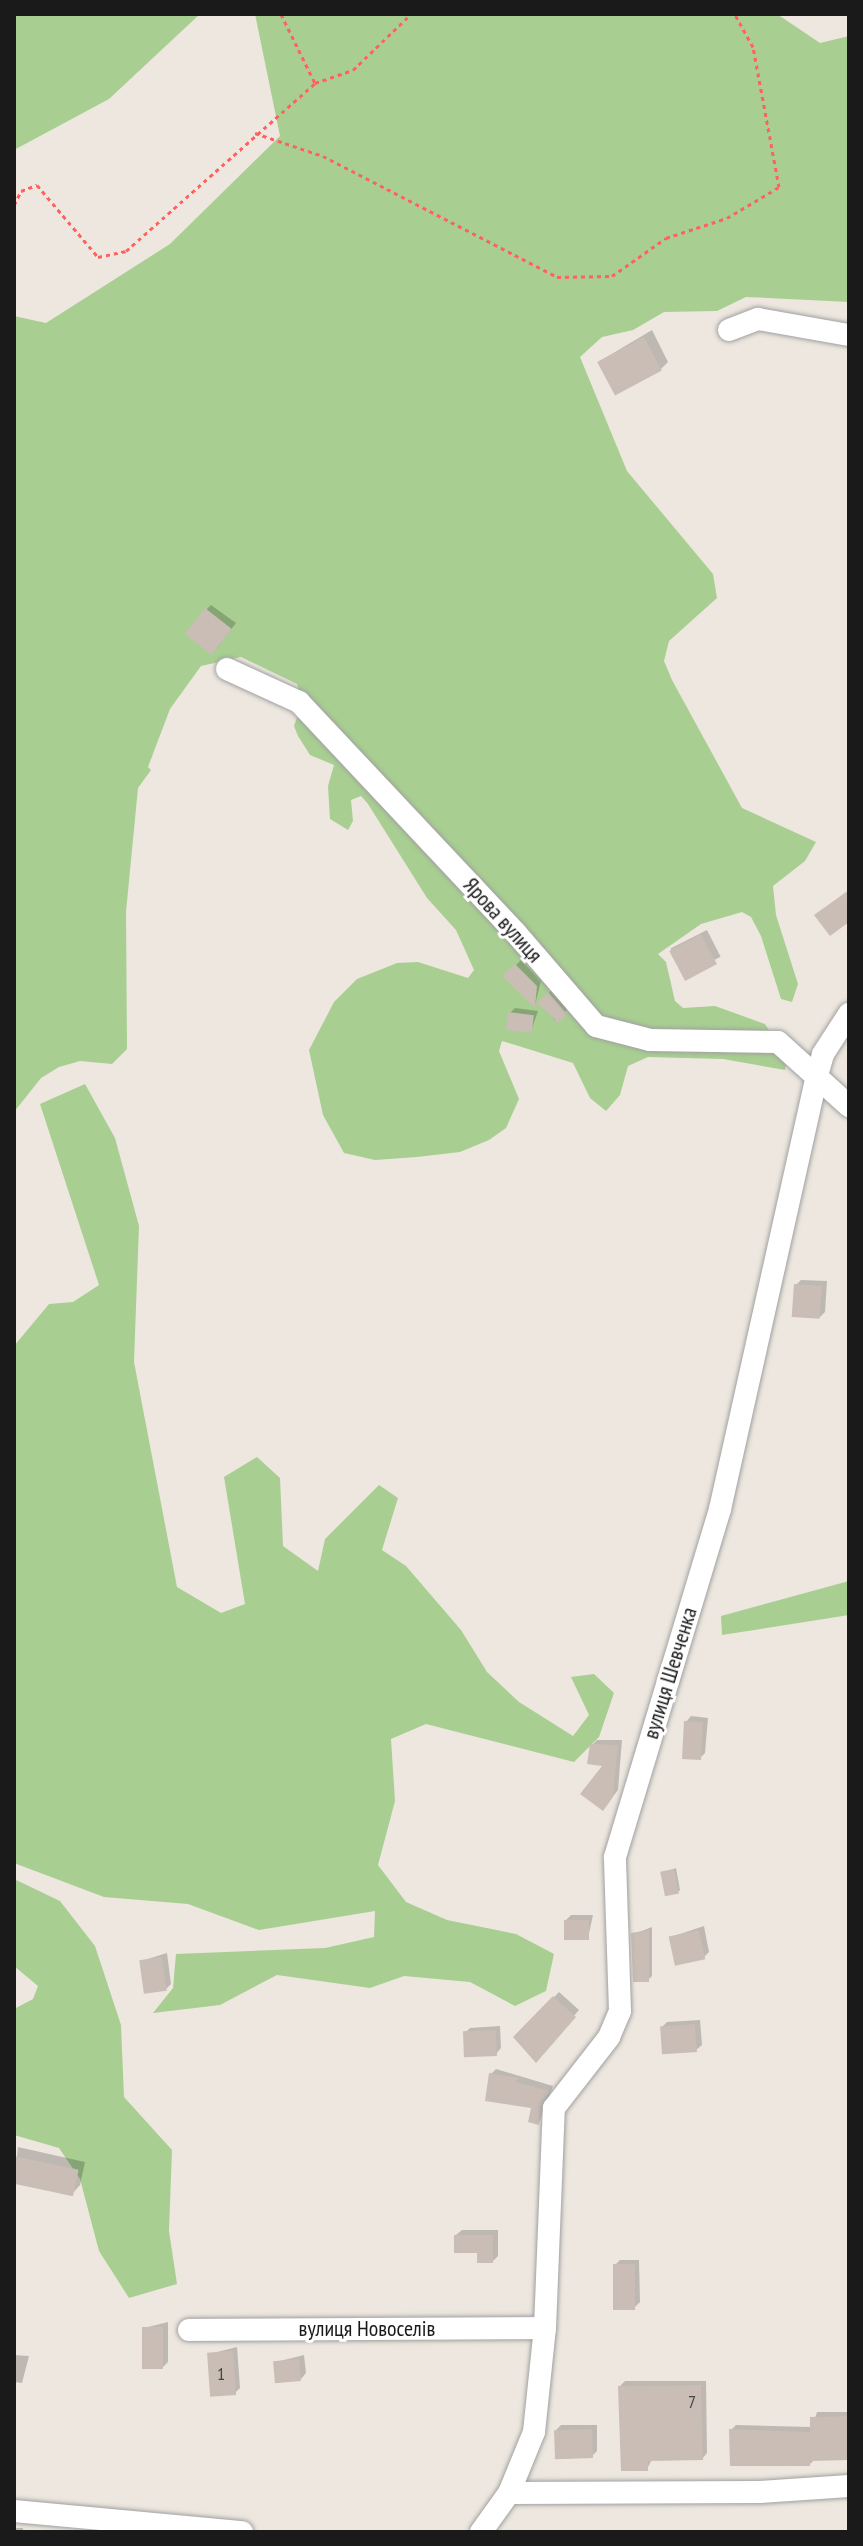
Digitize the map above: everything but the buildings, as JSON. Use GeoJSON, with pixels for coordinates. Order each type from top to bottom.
{"type":"FeatureCollection","features":[{"type":"Feature","properties":{"kind":"street"},"geometry":{"type":"LineString","coordinates":[[729,330],[758,319],[849,335]]}},
{"type":"Feature","properties":{"kind":"street","name":"Ярова вулиця"},"geometry":{"type":"LineString","coordinates":[[227,669],[299,702],[596,1026],[650,1040],[778,1042],[849,1106]]}},
{"type":"Feature","properties":{"kind":"street","name":"вулиця Шевченка"},"geometry":{"type":"LineString","coordinates":[[481,2532],[509,2493],[534,2432],[545,2328],[554,2108],[609,2037],[620,2011],[615,1857],[720,1509],[816,1079],[823,1054],[849,1014]]}},
{"type":"Feature","properties":{"kind":"street","name":"вулиця Новоселів"},"geometry":{"type":"LineString","coordinates":[[189,2330],[545,2328]]}},
{"type":"Feature","properties":{"kind":"street"},"geometry":{"type":"LineString","coordinates":[[509,2493],[760,2492],[849,2486]]}},
{"type":"Feature","properties":{"kind":"street"},"geometry":{"type":"LineString","coordinates":[[14,2511],[242,2532]]}},
{"type":"Feature","properties":{"kind":"path"},"geometry":{"type":"LineString","coordinates":[[281,14],[315,83]]}},
{"type":"Feature","properties":{"kind":"path"},"geometry":{"type":"LineString","coordinates":[[14,205],[21,191],[37,185],[98,257],[126,251],[255,133],[315,83],[353,70],[411,14]]}},
{"type":"Feature","properties":{"kind":"path"},"geometry":{"type":"LineString","coordinates":[[255,133],[323,156],[557,277],[612,276],[666,238],[727,218],[779,187],[753,47],[735,14]]}},
{"type":"Feature","properties":{"kind":"green space"},"geometry":{"type":"Polygon","coordinates":[[[14,14],[200,14],[109,99],[14,150],[14,14]]]}},
{"type":"Feature","properties":{"kind":"green space"},"geometry":{"type":"Polygon","coordinates":[[[255,14],[777,14],[820,43],[849,36],[849,302],[746,297],[717,311],[664,312],[633,330],[602,337],[580,357],[627,471],[713,574],[717,598],[669,641],[664,661],[672,680],[742,808],[816,842],[805,861],[773,886],[776,915],[798,984],[792,1002],[781,999],[761,936],[751,917],[742,912],[701,924],[658,954],[666,962],[675,1001],[683,1008],[715,1006],[765,1024],[787,1059],[785,1070],[723,1059],[648,1057],[628,1066],[620,1095],[606,1111],[590,1098],[573,1063],[502,1041],[499,1051],[519,1099],[506,1128],[489,1140],[460,1152],[375,1160],[344,1153],[323,1115],[309,1050],[334,1002],[357,979],[397,963],[418,962],[468,978],[474,970],[456,930],[427,898],[361,796],[351,800],[353,821],[348,830],[330,819],[328,786],[334,765],[310,755],[298,736],[294,726],[302,704],[297,684],[241,657],[201,666],[170,709],[148,767],[151,770],[138,788],[126,912],[127,1049],[112,1064],[80,1061],[59,1067],[41,1078],[14,1112],[14,316],[46,323],[170,244],[280,136],[255,14]]]}},
{"type":"Feature","properties":{"kind":"green space"},"geometry":{"type":"Polygon","coordinates":[[[85,1084],[115,1138],[139,1226],[134,1362],[177,1587],[221,1613],[245,1604],[224,1477],[257,1457],[280,1478],[283,1546],[318,1571],[325,1539],[379,1485],[398,1498],[382,1550],[406,1566],[461,1630],[487,1672],[519,1702],[573,1736],[589,1715],[571,1677],[594,1674],[614,1693],[599,1737],[574,1762],[426,1724],[391,1739],[395,1801],[378,1865],[406,1902],[447,1920],[516,1934],[554,1954],[546,1991],[515,2006],[470,1982],[404,1976],[370,1988],[277,1975],[220,2005],[153,2013],[173,1988],[176,1954],[325,1948],[374,1937],[375,1911],[259,1930],[188,1904],[104,1897],[14,1863],[14,1346],[49,1304],[73,1302],[99,1285],[40,1104],[85,1084]]]}},
{"type":"Feature","properties":{"kind":"green space"},"geometry":{"type":"Polygon","coordinates":[[[849,1581],[849,1615],[722,1635],[721,1616],[849,1581]]]}},
{"type":"Feature","properties":{"kind":"green space"},"geometry":{"type":"Polygon","coordinates":[[[14,1879],[60,1901],[95,1946],[121,2025],[124,2097],[172,2150],[169,2231],[177,2284],[129,2298],[99,2251],[80,2179],[59,2148],[14,2135],[14,2009],[33,1999],[38,1986],[14,1966],[14,1879]]]}}]}
